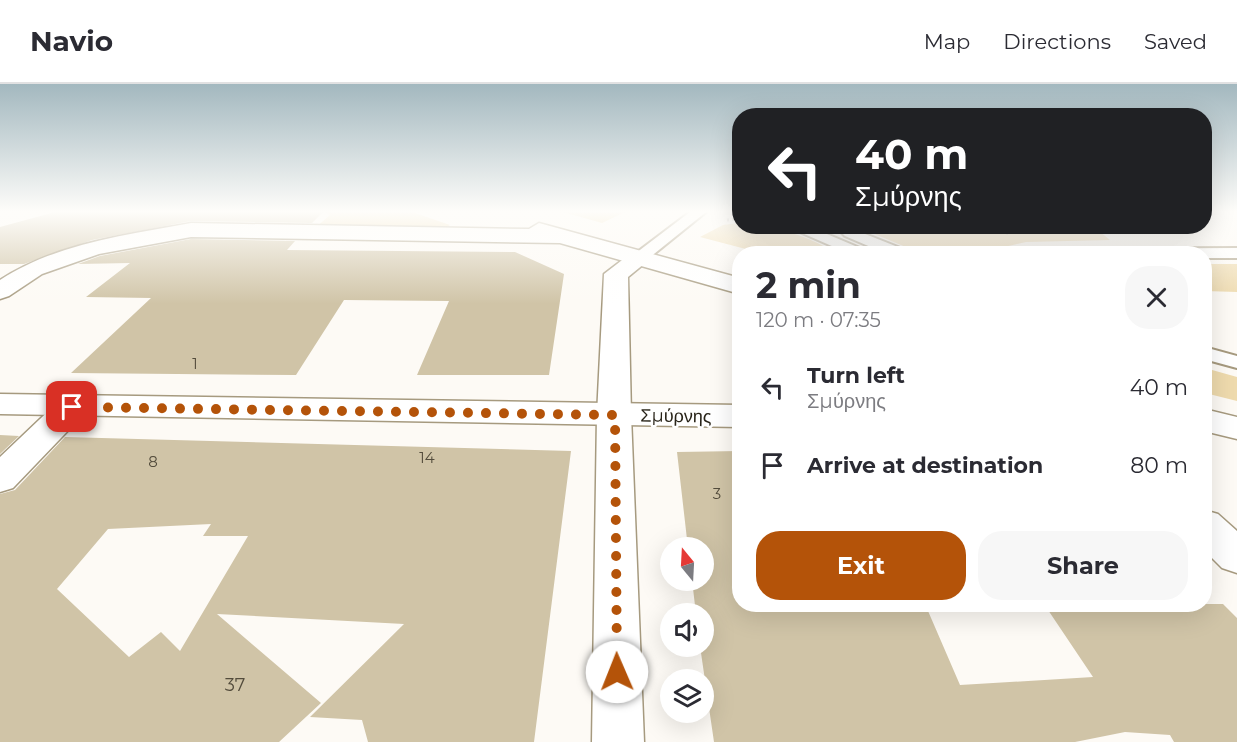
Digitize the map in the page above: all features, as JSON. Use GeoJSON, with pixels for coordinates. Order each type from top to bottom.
{"type":"FeatureCollection","features":[{"type":"Feature","properties":{"kind":"street"},"geometry":{"type":"LineString","coordinates":[[0,291],[33,269],[94,248],[123,243]]}},
{"type":"Feature","properties":{"kind":"street"},"geometry":{"type":"LineString","coordinates":[[583,243],[732,284]]}},
{"type":"Feature","properties":{"kind":"street"},"geometry":{"type":"LineString","coordinates":[[618,742],[616,274],[638,259]]}},
{"type":"Feature","properties":{"kind":"street","name":"Σμύρνης"},"geometry":{"type":"LineString","coordinates":[[0,404],[72,407],[732,416]]}},
{"type":"Feature","properties":{"kind":"street"},"geometry":{"type":"LineString","coordinates":[[0,479],[72,407]]}},
{"type":"Feature","properties":{"kind":"street"},"geometry":{"type":"LineString","coordinates":[[1212,422],[1237,429]]}},
{"type":"Feature","properties":{"kind":"street"},"geometry":{"type":"LineString","coordinates":[[1212,533],[1237,556]]}},
{"type":"Feature","properties":{"kind":"lane"},"geometry":{"type":"LineString","coordinates":[[638,259],[659,243]]}},
{"type":"Feature","properties":{"kind":"lane"},"geometry":{"type":"LineString","coordinates":[[1212,253],[1237,253]]}},
{"type":"Feature","properties":{"kind":"lane"},"geometry":{"type":"LineString","coordinates":[[1212,356],[1237,362]]}},
{"type":"Feature","properties":{"kind":"shaded area"},"geometry":{"type":"Polygon","coordinates":[[[722,243],[817,243],[824,246],[734,246],[722,243]]]}},
{"type":"Feature","properties":{"kind":"shaded area"},"geometry":{"type":"Polygon","coordinates":[[[895,243],[1023,243],[1009,246],[903,246],[895,243]]]}},
{"type":"Feature","properties":{"kind":"shaded area"},"geometry":{"type":"Polygon","coordinates":[[[1212,264],[1237,264],[1237,292],[1212,291],[1212,264]]]}},
{"type":"Feature","properties":{"kind":"shaded area"},"geometry":{"type":"Polygon","coordinates":[[[1212,370],[1237,377],[1237,401],[1212,395],[1212,370]]]}},
{"type":"Feature","properties":{"kind":"building"},"geometry":{"type":"Polygon","coordinates":[[[0,243],[84,243],[24,264],[0,264],[0,243]]]}},
{"type":"Feature","properties":{"kind":"building"},"geometry":{"type":"Polygon","coordinates":[[[171,243],[293,243],[287,250],[515,252],[564,274],[549,375],[417,375],[449,301],[344,300],[296,375],[71,373],[151,298],[86,297],[130,263],[78,264],[100,256],[171,243]]]}},
{"type":"Feature","properties":{"kind":"building"},"geometry":{"type":"Polygon","coordinates":[[[0,435],[19,436],[0,454],[0,435]]]}},
{"type":"Feature","properties":{"kind":"building"},"geometry":{"type":"Polygon","coordinates":[[[65,437],[571,451],[534,742],[368,742],[362,720],[310,717],[404,624],[217,614],[321,703],[279,742],[0,742],[0,494],[15,490],[65,437]],[[211,524],[108,529],[57,589],[129,657],[161,632],[180,651],[248,536],[203,536],[211,524]]]}},
{"type":"Feature","properties":{"kind":"building"},"geometry":{"type":"Polygon","coordinates":[[[732,451],[732,612],[928,612],[960,685],[1093,677],[1049,612],[1212,612],[1212,604],[1223,604],[1237,618],[1237,742],[1174,742],[1170,735],[1125,732],[1075,742],[714,742],[711,723],[714,723],[714,669],[703,669],[702,657],[714,657],[714,603],[695,603],[693,591],[714,591],[714,537],[687,537],[677,452],[732,451]]]}},
{"type":"Feature","properties":{"kind":"route"},"geometry":{"type":"LineString","coordinates":[[72,407],[615,415],[617,672]]}}]}
